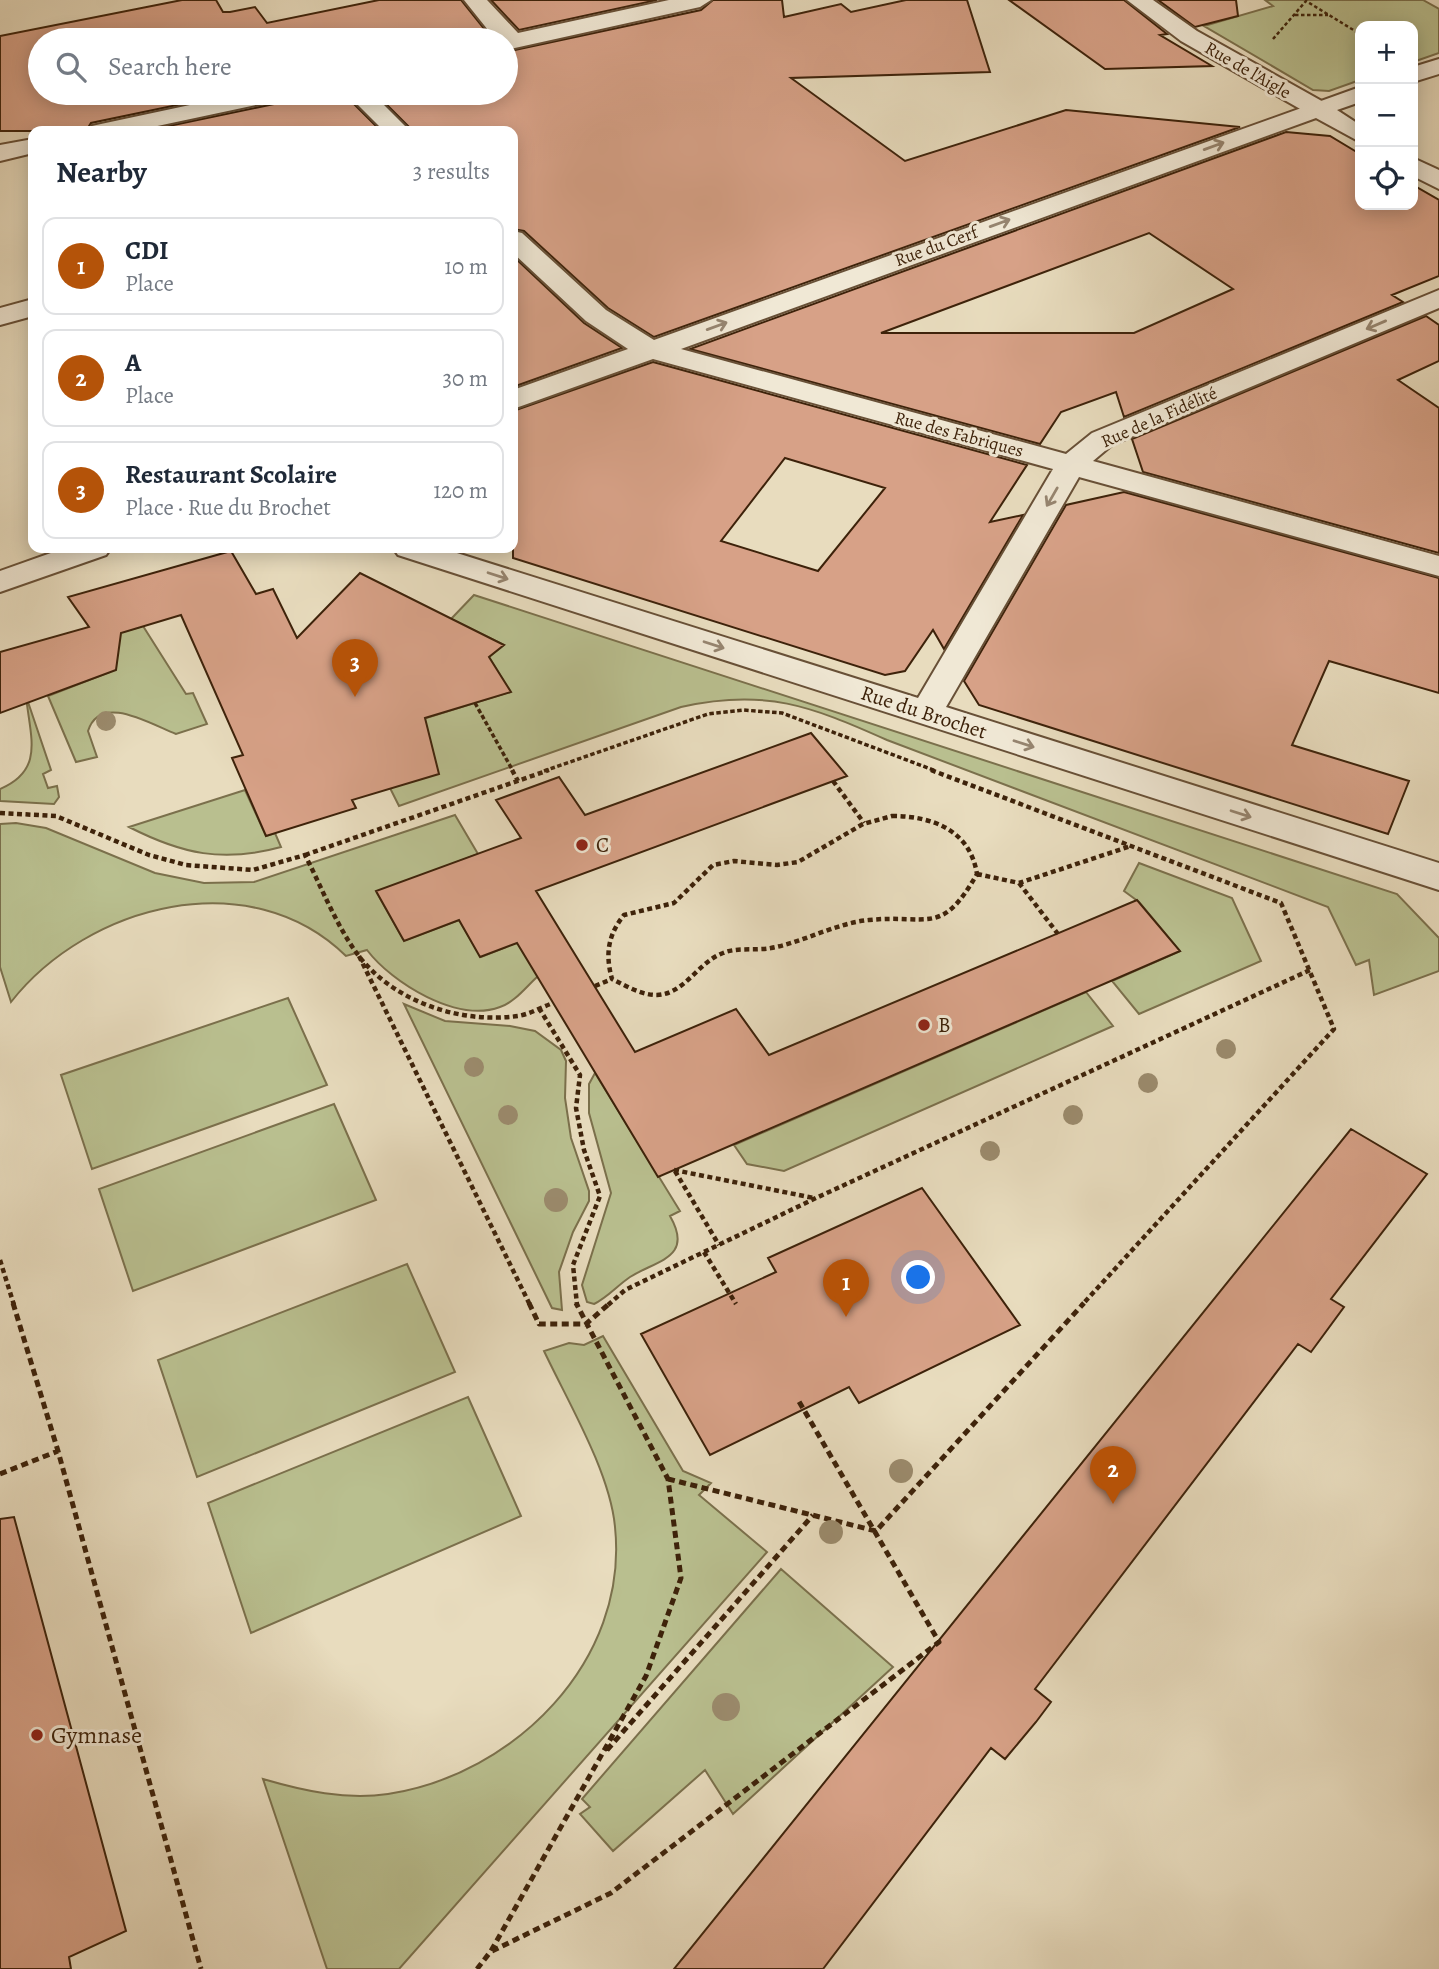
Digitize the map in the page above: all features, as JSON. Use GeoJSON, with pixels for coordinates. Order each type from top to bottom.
{"type":"FeatureCollection","features":[{"type":"Feature","properties":{"kind":"street"},"geometry":{"type":"LineString","coordinates":[[475,0],[498,28]]}},
{"type":"Feature","properties":{"kind":"street"},"geometry":{"type":"LineString","coordinates":[[518,40],[699,0]]}},
{"type":"Feature","properties":{"kind":"street","name":"Rue de l'Aigle"},"geometry":{"type":"LineString","coordinates":[[1139,0],[1189,36],[1355,132]]}},
{"type":"Feature","properties":{"kind":"street"},"geometry":{"type":"LineString","coordinates":[[1418,73],[1439,66]]}},
{"type":"Feature","properties":{"kind":"street","name":"Rue du Cerf"},"geometry":{"type":"LineString","coordinates":[[518,398],[1355,96]]}},
{"type":"Feature","properties":{"kind":"street"},"geometry":{"type":"LineString","coordinates":[[124,126],[223,105]]}},
{"type":"Feature","properties":{"kind":"street"},"geometry":{"type":"LineString","coordinates":[[371,105],[393,126]]}},
{"type":"Feature","properties":{"kind":"street"},"geometry":{"type":"LineString","coordinates":[[0,153],[28,147]]}},
{"type":"Feature","properties":{"kind":"street"},"geometry":{"type":"LineString","coordinates":[[1418,169],[1439,181]]}},
{"type":"Feature","properties":{"kind":"street","name":"Rue des Fabriques"},"geometry":{"type":"LineString","coordinates":[[518,244],[610,327],[628,340],[653,350],[1439,566]]}},
{"type":"Feature","properties":{"kind":"street","name":"Rue de la Fidélité"},"geometry":{"type":"LineString","coordinates":[[926,713],[1071,465],[1102,439],[1439,298]]}},
{"type":"Feature","properties":{"kind":"street"},"geometry":{"type":"LineString","coordinates":[[0,317],[28,309]]}},
{"type":"Feature","properties":{"kind":"street"},"geometry":{"type":"LineString","coordinates":[[0,582],[81,553]]}},
{"type":"Feature","properties":{"kind":"street","name":"Rue du Brochet"},"geometry":{"type":"LineString","coordinates":[[425,553],[1439,877]]}},
{"type":"Feature","properties":{"kind":"path"},"geometry":{"type":"LineString","coordinates":[[1247,69],[1306,1],[1355,31]]}},
{"type":"Feature","properties":{"kind":"path"},"geometry":{"type":"LineString","coordinates":[[1294,15],[1328,15]]}},
{"type":"Feature","properties":{"kind":"path"},"geometry":{"type":"LineString","coordinates":[[475,703],[518,781]]}},
{"type":"Feature","properties":{"kind":"path"},"geometry":{"type":"LineString","coordinates":[[0,813],[56,816],[149,855],[186,865],[253,870],[305,855],[708,714],[743,710],[782,713],[1281,904],[1334,1029],[876,1531]]}},
{"type":"Feature","properties":{"kind":"path"},"geometry":{"type":"LineString","coordinates":[[833,781],[864,823]]}},
{"type":"Feature","properties":{"kind":"path"},"geometry":{"type":"LineString","coordinates":[[595,986],[612,979],[642,993],[658,995],[676,991],[699,967],[724,952],[772,948],[868,920],[926,921],[947,913],[961,902],[977,874],[971,852],[956,833],[929,819],[894,816],[864,823],[815,856],[791,864],[736,862],[712,865],[698,875],[689,892],[676,901],[654,911],[624,915],[614,926],[606,958],[612,979]]}},
{"type":"Feature","properties":{"kind":"path"},"geometry":{"type":"LineString","coordinates":[[977,874],[1019,883],[1131,846]]}},
{"type":"Feature","properties":{"kind":"path"},"geometry":{"type":"LineString","coordinates":[[305,855],[359,956],[539,1324],[586,1324],[625,1290],[816,1198],[1310,970]]}},
{"type":"Feature","properties":{"kind":"path"},"geometry":{"type":"LineString","coordinates":[[1019,883],[1058,934]]}},
{"type":"Feature","properties":{"kind":"path"},"geometry":{"type":"LineString","coordinates":[[359,956],[404,995],[443,1011],[495,1018],[521,1016],[553,1003]]}},
{"type":"Feature","properties":{"kind":"path"},"geometry":{"type":"LineString","coordinates":[[477,1969],[491,1951],[646,1676],[681,1577],[668,1479],[574,1300],[573,1265],[600,1196],[584,1150],[576,1108],[580,1075],[539,1009]]}},
{"type":"Feature","properties":{"kind":"path"},"geometry":{"type":"LineString","coordinates":[[719,1245],[674,1170],[816,1198]]}},
{"type":"Feature","properties":{"kind":"path"},"geometry":{"type":"LineString","coordinates":[[704,1252],[736,1304]]}},
{"type":"Feature","properties":{"kind":"path"},"geometry":{"type":"LineString","coordinates":[[0,1261],[58,1451],[201,1969]]}},
{"type":"Feature","properties":{"kind":"path"},"geometry":{"type":"LineString","coordinates":[[491,1951],[611,1893],[939,1642],[797,1398]]}},
{"type":"Feature","properties":{"kind":"path"},"geometry":{"type":"LineString","coordinates":[[0,1474],[58,1451]]}},
{"type":"Feature","properties":{"kind":"path"},"geometry":{"type":"LineString","coordinates":[[668,1479],[876,1531]]}},
{"type":"Feature","properties":{"kind":"path"},"geometry":{"type":"LineString","coordinates":[[600,1758],[813,1515]]}},
{"type":"Feature","properties":{"kind":"green space"},"geometry":{"type":"Polygon","coordinates":[[[1265,0],[1423,0],[1439,9],[1439,53],[1418,60],[1418,21],[1355,21],[1355,82],[1329,91],[1313,90],[1204,26],[1273,6],[1265,0]]]}},
{"type":"Feature","properties":{"kind":"green space"},"geometry":{"type":"Polygon","coordinates":[[[474,595],[1397,894],[1439,938],[1439,971],[1374,995],[1369,960],[1356,965],[1328,907],[835,718],[763,700],[738,699],[681,707],[399,806],[390,788],[394,728],[510,692],[489,657],[504,645],[451,619],[474,595]]]}},
{"type":"Feature","properties":{"kind":"green space"},"geometry":{"type":"Polygon","coordinates":[[[143,626],[186,694],[193,693],[207,724],[176,734],[128,714],[103,714],[94,720],[88,731],[97,757],[76,762],[48,696],[110,672],[101,638],[143,626]]]}},
{"type":"Feature","properties":{"kind":"green space"},"geometry":{"type":"Polygon","coordinates":[[[26,696],[51,770],[43,774],[48,788],[57,786],[59,797],[54,804],[0,801],[0,789],[24,772],[29,762],[31,738],[26,696]]]}},
{"type":"Feature","properties":{"kind":"green space"},"geometry":{"type":"Polygon","coordinates":[[[245,790],[266,836],[275,833],[281,847],[240,854],[203,853],[167,844],[129,827],[245,790]]]}},
{"type":"Feature","properties":{"kind":"green space"},"geometry":{"type":"Polygon","coordinates":[[[455,815],[478,854],[377,893],[403,939],[459,920],[481,957],[506,947],[507,901],[538,976],[505,1005],[483,1010],[446,1005],[409,987],[378,963],[367,950],[346,956],[307,927],[264,910],[218,903],[171,907],[126,920],[82,940],[44,968],[11,1002],[0,967],[0,824],[16,823],[46,828],[155,873],[204,883],[254,882],[455,815]]]}},
{"type":"Feature","properties":{"kind":"green space"},"geometry":{"type":"Polygon","coordinates":[[[1139,863],[1232,898],[1261,961],[1139,1014],[1112,981],[1180,951],[1139,902],[1124,891],[1139,863]]]}},
{"type":"Feature","properties":{"kind":"green space"},"geometry":{"type":"Polygon","coordinates":[[[1086,992],[1113,1026],[784,1171],[747,1164],[734,1145],[1086,992]]]}},
{"type":"Feature","properties":{"kind":"green space"},"geometry":{"type":"Polygon","coordinates":[[[288,998],[327,1085],[92,1169],[61,1075],[288,998]]]}},
{"type":"Feature","properties":{"kind":"green space"},"geometry":{"type":"Polygon","coordinates":[[[404,1004],[445,1021],[510,1026],[535,1031],[561,1050],[566,1061],[565,1098],[571,1138],[589,1191],[589,1201],[573,1232],[559,1272],[562,1310],[552,1308],[404,1004]]]}},
{"type":"Feature","properties":{"kind":"green space"},"geometry":{"type":"Polygon","coordinates":[[[595,1073],[680,1211],[670,1216],[678,1241],[669,1256],[630,1277],[594,1304],[587,1302],[582,1285],[611,1193],[589,1113],[589,1084],[595,1073]]]}},
{"type":"Feature","properties":{"kind":"green space"},"geometry":{"type":"Polygon","coordinates":[[[334,1104],[376,1200],[133,1291],[99,1189],[334,1104]]]}},
{"type":"Feature","properties":{"kind":"green space"},"geometry":{"type":"Polygon","coordinates":[[[407,1264],[455,1372],[197,1477],[158,1360],[407,1264]]]}},
{"type":"Feature","properties":{"kind":"green space"},"geometry":{"type":"Polygon","coordinates":[[[603,1336],[683,1471],[711,1483],[699,1495],[767,1552],[399,1969],[327,1969],[263,1779],[309,1791],[356,1796],[388,1794],[435,1783],[479,1763],[519,1737],[554,1704],[583,1665],[603,1623],[614,1576],[615,1527],[597,1461],[544,1351],[569,1343],[584,1345],[603,1336]]]}},
{"type":"Feature","properties":{"kind":"green space"},"geometry":{"type":"Polygon","coordinates":[[[468,1397],[521,1516],[251,1633],[208,1503],[468,1397]]]}},
{"type":"Feature","properties":{"kind":"green space"},"geometry":{"type":"Polygon","coordinates":[[[781,1569],[893,1667],[733,1814],[705,1770],[613,1851],[580,1814],[590,1807],[582,1799],[781,1569]]]}},
{"type":"Feature","properties":{"kind":"building"},"geometry":{"type":"Polygon","coordinates":[[[182,0],[216,0],[223,12],[255,7],[267,23],[379,0],[461,0],[483,28],[40,28],[182,0]]]}},
{"type":"Feature","properties":{"kind":"building"},"geometry":{"type":"Polygon","coordinates":[[[491,0],[657,0],[519,30],[491,0]]]}},
{"type":"Feature","properties":{"kind":"building"},"geometry":{"type":"Polygon","coordinates":[[[713,0],[782,0],[784,17],[841,4],[851,12],[906,0],[967,0],[990,72],[791,78],[905,161],[1066,110],[1240,127],[654,337],[608,308],[524,231],[518,230],[518,126],[408,126],[387,105],[518,105],[518,49],[701,10],[713,0]]]}},
{"type":"Feature","properties":{"kind":"building"},"geometry":{"type":"Polygon","coordinates":[[[1009,0],[1124,0],[1167,34],[1160,35],[1212,66],[1105,69],[1009,0]]]}},
{"type":"Feature","properties":{"kind":"building"},"geometry":{"type":"Polygon","coordinates":[[[1158,0],[1236,0],[1238,16],[1195,27],[1158,0]]]}},
{"type":"Feature","properties":{"kind":"building"},"geometry":{"type":"Polygon","coordinates":[[[28,30],[28,105],[177,105],[91,123],[89,126],[28,126],[28,131],[0,131],[0,36],[28,30]]]}},
{"type":"Feature","properties":{"kind":"building"},"geometry":{"type":"Polygon","coordinates":[[[269,105],[355,105],[376,126],[169,126],[269,105]]]}},
{"type":"Feature","properties":{"kind":"building"},"geometry":{"type":"Polygon","coordinates":[[[1286,132],[1330,136],[1355,151],[1355,210],[1418,210],[1418,188],[1439,200],[1439,276],[1392,295],[1403,302],[1124,417],[1116,392],[1061,412],[1040,444],[690,349],[1286,132]],[[1149,233],[881,333],[1134,333],[1233,289],[1149,233]]]}},
{"type":"Feature","properties":{"kind":"building"},"geometry":{"type":"Polygon","coordinates":[[[518,261],[584,323],[622,348],[518,385],[518,261]]]}},
{"type":"Feature","properties":{"kind":"building"},"geometry":{"type":"Polygon","coordinates":[[[1426,316],[1439,325],[1439,361],[1398,380],[1439,408],[1439,553],[1143,472],[1132,439],[1426,316]]]}},
{"type":"Feature","properties":{"kind":"building"},"geometry":{"type":"Polygon","coordinates":[[[653,362],[1027,465],[990,522],[1023,515],[944,649],[933,630],[905,671],[885,675],[513,558],[513,553],[518,553],[518,409],[653,362]],[[785,458],[721,541],[818,571],[885,488],[785,458]]]}},
{"type":"Feature","properties":{"kind":"building"},"geometry":{"type":"Polygon","coordinates":[[[1124,492],[1439,578],[1439,693],[1329,661],[1292,745],[1409,781],[1388,834],[979,705],[964,681],[1066,505],[1124,492]]]}},
{"type":"Feature","properties":{"kind":"building"},"geometry":{"type":"Polygon","coordinates":[[[224,553],[232,553],[256,594],[273,589],[297,638],[360,573],[504,645],[489,657],[511,692],[425,718],[439,774],[352,800],[356,808],[266,836],[232,758],[243,755],[181,615],[121,633],[116,670],[0,713],[0,652],[89,627],[68,597],[224,553]]]}},
{"type":"Feature","properties":{"kind":"building"},"geometry":{"type":"Polygon","coordinates":[[[811,733],[847,776],[536,891],[635,1052],[736,1009],[769,1055],[1137,900],[1180,951],[658,1177],[517,943],[480,957],[459,920],[404,941],[376,891],[521,838],[496,800],[559,777],[585,815],[811,733]]]}},
{"type":"Feature","properties":{"kind":"building"},"geometry":{"type":"Polygon","coordinates":[[[1351,1129],[1427,1174],[1331,1299],[1344,1307],[1311,1352],[1298,1344],[1035,1689],[1051,1702],[1036,1722],[1005,1759],[991,1748],[823,1969],[674,1969],[1351,1129]]]}},
{"type":"Feature","properties":{"kind":"building"},"geometry":{"type":"Polygon","coordinates":[[[922,1188],[1020,1325],[859,1403],[849,1387],[710,1455],[641,1334],[776,1272],[768,1258],[922,1188]]]}},
{"type":"Feature","properties":{"kind":"building","name":"Gymnase"},"geometry":{"type":"Polygon","coordinates":[[[14,1517],[126,1931],[69,1957],[71,1969],[0,1969],[0,1519],[14,1517]]]}},
{"type":"Feature","properties":{"kind":"place","name":"Restaurant Scolaire"},"geometry":{"type":"Point","coordinates":[355,697]}},
{"type":"Feature","properties":{"kind":"place","name":"C"},"geometry":{"type":"Point","coordinates":[582,845]}},
{"type":"Feature","properties":{"kind":"place","name":"B"},"geometry":{"type":"Point","coordinates":[924,1025]}},
{"type":"Feature","properties":{"kind":"place","name":"CDI"},"geometry":{"type":"Point","coordinates":[846,1317]}},
{"type":"Feature","properties":{"kind":"place","name":"A"},"geometry":{"type":"Point","coordinates":[1113,1504]}},
{"type":"Feature","properties":{"kind":"place","name":"Gymnase"},"geometry":{"type":"Point","coordinates":[37,1735]}}]}
